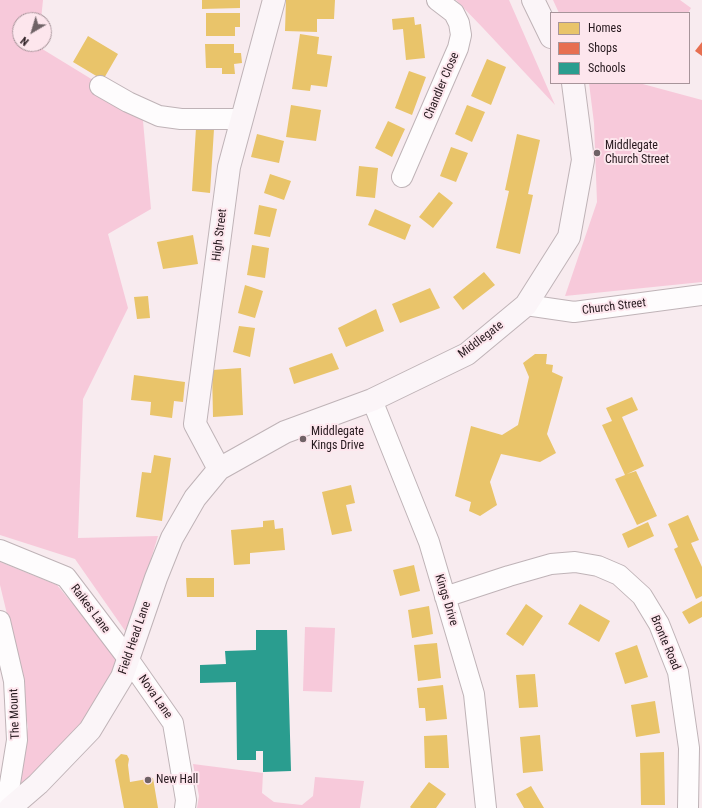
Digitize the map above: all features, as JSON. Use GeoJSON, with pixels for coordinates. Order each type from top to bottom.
{"type":"FeatureCollection","features":[{"type":"Feature","properties":{"kind":"main road","name":"High Street"},"geometry":{"type":"LineString","coordinates":[[219,469],[195,424],[229,167],[274,0]]}},
{"type":"Feature","properties":{"kind":"main road"},"geometry":{"type":"LineString","coordinates":[[533,0],[550,36]]}},
{"type":"Feature","properties":{"kind":"main road","name":"Middlegate"},"geometry":{"type":"LineString","coordinates":[[219,469],[285,432],[372,400],[467,354],[526,305],[569,238],[583,160],[573,84]]}},
{"type":"Feature","properties":{"kind":"main road","name":"Field Head Lane"},"geometry":{"type":"LineString","coordinates":[[10,808],[38,784],[90,730],[122,677],[156,578],[172,538],[195,498],[219,469]]}},
{"type":"Feature","properties":{"kind":"street","name":"Chandler Close"},"geometry":{"type":"LineString","coordinates":[[402,177],[458,48],[461,35],[459,23],[454,13],[437,0]]}},
{"type":"Feature","properties":{"kind":"street"},"geometry":{"type":"LineString","coordinates":[[100,86],[134,105],[159,116],[181,119],[242,119]]}},
{"type":"Feature","properties":{"kind":"street","name":"Church Street"},"geometry":{"type":"LineString","coordinates":[[526,305],[574,312],[702,295]]}},
{"type":"Feature","properties":{"kind":"street","name":"Kings Drive"},"geometry":{"type":"LineString","coordinates":[[372,400],[429,542],[474,694],[486,808]]}},
{"type":"Feature","properties":{"kind":"street","name":"Raikes Lane"},"geometry":{"type":"LineString","coordinates":[[0,550],[66,577],[129,660]]}},
{"type":"Feature","properties":{"kind":"street","name":"Bronte Road"},"geometry":{"type":"LineString","coordinates":[[445,597],[551,564],[575,562],[598,566],[619,575],[642,596],[659,624],[678,672],[689,748],[688,808]]}},
{"type":"Feature","properties":{"kind":"street","name":"The Mount"},"geometry":{"type":"LineString","coordinates":[[0,621],[14,681],[17,740],[6,808]]}},
{"type":"Feature","properties":{"kind":"street","name":"Nova Lane"},"geometry":{"type":"LineString","coordinates":[[129,660],[173,722],[186,800],[185,808]]}},
{"type":"Feature","properties":{"kind":"shaded area"},"geometry":{"type":"Polygon","coordinates":[[[0,0],[43,0],[42,12],[12,12],[12,52],[47,52],[142,110],[151,209],[108,234],[128,308],[83,399],[78,538],[158,536],[128,635],[75,559],[0,535],[0,0]]]}},
{"type":"Feature","properties":{"kind":"shaded area"},"geometry":{"type":"Polygon","coordinates":[[[456,0],[509,0],[555,105],[483,28],[456,0]]]}},
{"type":"Feature","properties":{"kind":"shaded area"},"geometry":{"type":"Polygon","coordinates":[[[553,0],[680,0],[691,8],[689,12],[559,12],[553,0]]]}},
{"type":"Feature","properties":{"kind":"shaded area"},"geometry":{"type":"Polygon","coordinates":[[[589,84],[643,84],[702,100],[702,282],[565,296],[597,202],[594,123],[589,84]]]}},
{"type":"Feature","properties":{"kind":"shaded area"},"geometry":{"type":"Polygon","coordinates":[[[0,562],[57,585],[123,664],[84,726],[15,794],[28,727],[13,639],[0,585],[0,562]]]}},
{"type":"Feature","properties":{"kind":"shaded area"},"geometry":{"type":"Polygon","coordinates":[[[305,627],[335,628],[332,692],[303,691],[305,627]]]}},
{"type":"Feature","properties":{"kind":"shaded area"},"geometry":{"type":"Polygon","coordinates":[[[193,764],[263,773],[262,793],[274,802],[302,805],[313,796],[315,777],[364,781],[360,808],[197,808],[199,796],[193,764]]]}},
{"type":"Feature","properties":{"kind":"building: Homes"},"geometry":{"type":"Polygon","coordinates":[[[202,0],[240,0],[240,8],[202,9],[202,0]]]}},
{"type":"Feature","properties":{"kind":"building: Homes"},"geometry":{"type":"Polygon","coordinates":[[[286,0],[335,0],[334,19],[317,19],[317,32],[285,31],[286,0]]]}},
{"type":"Feature","properties":{"kind":"building: Homes"},"geometry":{"type":"Polygon","coordinates":[[[206,13],[240,13],[240,27],[235,27],[235,36],[206,36],[206,13]]]}},
{"type":"Feature","properties":{"kind":"building: Homes"},"geometry":{"type":"Polygon","coordinates":[[[414,17],[415,25],[421,24],[425,58],[406,60],[403,29],[393,30],[392,19],[414,17]]]}},
{"type":"Feature","properties":{"kind":"building: Homes"},"geometry":{"type":"Polygon","coordinates":[[[300,34],[319,37],[317,54],[332,56],[327,87],[311,85],[310,91],[292,89],[300,34]]]}},
{"type":"Feature","properties":{"kind":"building: Homes"},"geometry":{"type":"Polygon","coordinates":[[[88,36],[118,54],[103,80],[73,62],[88,36]]]}},
{"type":"Feature","properties":{"kind":"building: Homes"},"geometry":{"type":"Polygon","coordinates":[[[205,44],[234,44],[234,53],[241,53],[242,63],[234,64],[235,74],[222,74],[222,68],[206,68],[205,44]]]}},
{"type":"Feature","properties":{"kind":"building: Homes"},"geometry":{"type":"Polygon","coordinates":[[[487,59],[506,67],[491,105],[471,96],[487,59]]]}},
{"type":"Feature","properties":{"kind":"building: Homes"},"geometry":{"type":"Polygon","coordinates":[[[409,71],[426,77],[412,115],[395,108],[409,71]]]}},
{"type":"Feature","properties":{"kind":"building: Homes"},"geometry":{"type":"Polygon","coordinates":[[[291,105],[321,110],[316,141],[286,137],[291,105]]]}},
{"type":"Feature","properties":{"kind":"building: Homes"},"geometry":{"type":"Polygon","coordinates":[[[467,105],[485,112],[472,142],[455,134],[467,105]]]}},
{"type":"Feature","properties":{"kind":"building: Homes"},"geometry":{"type":"Polygon","coordinates":[[[388,121],[405,129],[392,157],[375,148],[388,121]]]}},
{"type":"Feature","properties":{"kind":"building: Homes"},"geometry":{"type":"Polygon","coordinates":[[[196,128],[214,129],[210,193],[192,191],[196,128]]]}},
{"type":"Feature","properties":{"kind":"building: Homes"},"geometry":{"type":"Polygon","coordinates":[[[257,134],[284,141],[279,163],[251,157],[257,134]]]}},
{"type":"Feature","properties":{"kind":"building: Homes"},"geometry":{"type":"Polygon","coordinates":[[[517,134],[540,140],[528,194],[533,195],[520,254],[496,248],[509,191],[505,190],[517,134]]]}},
{"type":"Feature","properties":{"kind":"building: Homes"},"geometry":{"type":"Polygon","coordinates":[[[451,147],[468,153],[456,182],[440,176],[451,147]]]}},
{"type":"Feature","properties":{"kind":"building: Homes"},"geometry":{"type":"Polygon","coordinates":[[[359,166],[378,168],[375,198],[356,196],[359,166]]]}},
{"type":"Feature","properties":{"kind":"building: Homes"},"geometry":{"type":"Polygon","coordinates":[[[270,174],[291,181],[284,200],[264,193],[270,174]]]}},
{"type":"Feature","properties":{"kind":"building: Homes"},"geometry":{"type":"Polygon","coordinates":[[[439,192],[453,203],[433,228],[419,217],[439,192]]]}},
{"type":"Feature","properties":{"kind":"building: Homes"},"geometry":{"type":"Polygon","coordinates":[[[259,205],[277,209],[270,237],[254,234],[259,205]]]}},
{"type":"Feature","properties":{"kind":"building: Homes"},"geometry":{"type":"Polygon","coordinates":[[[375,209],[411,225],[405,240],[368,225],[375,209]]]}},
{"type":"Feature","properties":{"kind":"building: Homes"},"geometry":{"type":"Polygon","coordinates":[[[193,235],[198,264],[163,269],[157,242],[193,235]]]}},
{"type":"Feature","properties":{"kind":"building: Homes"},"geometry":{"type":"Polygon","coordinates":[[[252,245],[269,248],[265,278],[247,275],[252,245]]]}},
{"type":"Feature","properties":{"kind":"building: Homes"},"geometry":{"type":"Polygon","coordinates":[[[484,272],[495,285],[463,310],[453,297],[484,272]]]}},
{"type":"Feature","properties":{"kind":"building: Homes"},"geometry":{"type":"Polygon","coordinates":[[[245,285],[263,291],[255,318],[238,313],[245,285]]]}},
{"type":"Feature","properties":{"kind":"building: Homes"},"geometry":{"type":"Polygon","coordinates":[[[430,288],[440,308],[400,323],[392,304],[430,288]]]}},
{"type":"Feature","properties":{"kind":"building: Homes"},"geometry":{"type":"Polygon","coordinates":[[[148,296],[150,318],[137,319],[134,297],[148,296]]]}},
{"type":"Feature","properties":{"kind":"building: Homes"},"geometry":{"type":"Polygon","coordinates":[[[376,309],[384,331],[346,347],[338,328],[376,309]]]}},
{"type":"Feature","properties":{"kind":"building: Homes"},"geometry":{"type":"Polygon","coordinates":[[[239,326],[255,328],[250,357],[233,352],[239,326]]]}},
{"type":"Feature","properties":{"kind":"building: Homes"},"geometry":{"type":"Polygon","coordinates":[[[332,353],[339,369],[294,384],[289,368],[332,353]]]}},
{"type":"Feature","properties":{"kind":"building: Homes"},"geometry":{"type":"Polygon","coordinates":[[[535,354],[547,354],[546,364],[553,365],[552,372],[563,377],[547,434],[556,453],[540,462],[501,454],[490,482],[497,505],[480,516],[469,511],[471,502],[455,496],[471,426],[502,435],[518,425],[529,377],[523,363],[535,354]]]}},
{"type":"Feature","properties":{"kind":"building: Homes"},"geometry":{"type":"Polygon","coordinates":[[[241,368],[243,415],[213,417],[212,370],[241,368]]]}},
{"type":"Feature","properties":{"kind":"building: Homes"},"geometry":{"type":"Polygon","coordinates":[[[134,375],[185,382],[183,402],[174,401],[172,418],[150,415],[151,402],[131,400],[134,375]]]}},
{"type":"Feature","properties":{"kind":"building: Homes"},"geometry":{"type":"Polygon","coordinates":[[[632,397],[638,410],[622,417],[644,466],[627,474],[636,471],[657,516],[637,525],[615,479],[625,475],[602,425],[612,421],[606,408],[632,397]]]}},
{"type":"Feature","properties":{"kind":"building: Homes"},"geometry":{"type":"Polygon","coordinates":[[[154,455],[171,458],[162,521],[136,517],[142,472],[151,473],[154,455]]]}},
{"type":"Feature","properties":{"kind":"building: Homes"},"geometry":{"type":"Polygon","coordinates":[[[351,485],[355,503],[346,505],[352,531],[332,535],[322,492],[351,485]]]}},
{"type":"Feature","properties":{"kind":"building: Homes"},"geometry":{"type":"Polygon","coordinates":[[[688,515],[699,540],[691,543],[702,567],[702,596],[696,599],[674,549],[678,547],[668,524],[688,515]]]}},
{"type":"Feature","properties":{"kind":"building: Homes"},"geometry":{"type":"Polygon","coordinates":[[[274,520],[275,529],[283,528],[285,550],[250,553],[250,564],[234,565],[231,530],[263,527],[263,521],[274,520]]]}},
{"type":"Feature","properties":{"kind":"building: Homes"},"geometry":{"type":"Polygon","coordinates":[[[648,522],[654,536],[628,548],[622,534],[648,522]]]}},
{"type":"Feature","properties":{"kind":"building: Homes"},"geometry":{"type":"Polygon","coordinates":[[[414,565],[420,591],[400,596],[393,570],[414,565]]]}},
{"type":"Feature","properties":{"kind":"building: Homes"},"geometry":{"type":"Polygon","coordinates":[[[186,578],[214,578],[214,597],[187,597],[186,578]]]}},
{"type":"Feature","properties":{"kind":"building: Homes"},"geometry":{"type":"Polygon","coordinates":[[[702,601],[702,617],[689,624],[682,612],[702,601]]]}},
{"type":"Feature","properties":{"kind":"building: Homes"},"geometry":{"type":"Polygon","coordinates":[[[526,604],[543,616],[523,646],[506,634],[526,604]]]}},
{"type":"Feature","properties":{"kind":"building: Homes"},"geometry":{"type":"Polygon","coordinates":[[[580,604],[610,621],[599,642],[568,624],[580,604]]]}},
{"type":"Feature","properties":{"kind":"building: Homes"},"geometry":{"type":"Polygon","coordinates":[[[429,606],[433,634],[412,638],[408,610],[429,606]]]}},
{"type":"Feature","properties":{"kind":"building: Homes"},"geometry":{"type":"Polygon","coordinates":[[[437,643],[441,678],[418,681],[414,645],[437,643]]]}},
{"type":"Feature","properties":{"kind":"building: Homes"},"geometry":{"type":"Polygon","coordinates":[[[637,645],[648,677],[625,684],[615,653],[637,645]]]}},
{"type":"Feature","properties":{"kind":"building: Homes"},"geometry":{"type":"Polygon","coordinates":[[[535,674],[538,707],[519,708],[516,675],[535,674]]]}},
{"type":"Feature","properties":{"kind":"building: Homes"},"geometry":{"type":"Polygon","coordinates":[[[443,685],[447,719],[426,721],[425,708],[419,708],[417,688],[443,685]]]}},
{"type":"Feature","properties":{"kind":"building: Homes"},"geometry":{"type":"Polygon","coordinates":[[[655,701],[660,733],[636,737],[631,705],[655,701]]]}},
{"type":"Feature","properties":{"kind":"building: Homes"},"geometry":{"type":"Polygon","coordinates":[[[447,735],[449,768],[425,768],[424,736],[447,735]]]}},
{"type":"Feature","properties":{"kind":"building: Homes"},"geometry":{"type":"Polygon","coordinates":[[[540,735],[543,771],[523,773],[520,737],[540,735]]]}},
{"type":"Feature","properties":{"kind":"building: Homes"},"geometry":{"type":"Polygon","coordinates":[[[664,752],[665,805],[641,805],[640,753],[664,752]]]}},
{"type":"Feature","properties":{"kind":"building: Homes","name":"New Hall"},"geometry":{"type":"Polygon","coordinates":[[[121,754],[127,755],[129,759],[128,765],[130,782],[153,778],[158,808],[124,808],[115,760],[121,754]]]}},
{"type":"Feature","properties":{"kind":"building: Homes"},"geometry":{"type":"Polygon","coordinates":[[[429,782],[446,794],[436,808],[411,808],[410,807],[429,782]]]}},
{"type":"Feature","properties":{"kind":"building: Homes"},"geometry":{"type":"Polygon","coordinates":[[[531,786],[544,808],[524,808],[516,794],[531,786]]]}},
{"type":"Feature","properties":{"kind":"building: Shops"},"geometry":{"type":"Polygon","coordinates":[[[702,42],[702,56],[695,51],[702,42]]]}},
{"type":"Feature","properties":{"kind":"building: Schools"},"geometry":{"type":"Polygon","coordinates":[[[256,630],[287,630],[291,771],[263,772],[263,751],[256,751],[256,760],[237,760],[236,682],[200,683],[200,665],[226,664],[225,651],[256,650],[256,630]]]}},
{"type":"Feature","properties":{"kind":"place","name":"Middlegate Church Street"},"geometry":{"type":"Point","coordinates":[597,153]}},
{"type":"Feature","properties":{"kind":"place","name":"Middlegate Kings Drive"},"geometry":{"type":"Point","coordinates":[303,439]}},
{"type":"Feature","properties":{"kind":"place","name":"New Hall"},"geometry":{"type":"Point","coordinates":[148,780]}}]}
